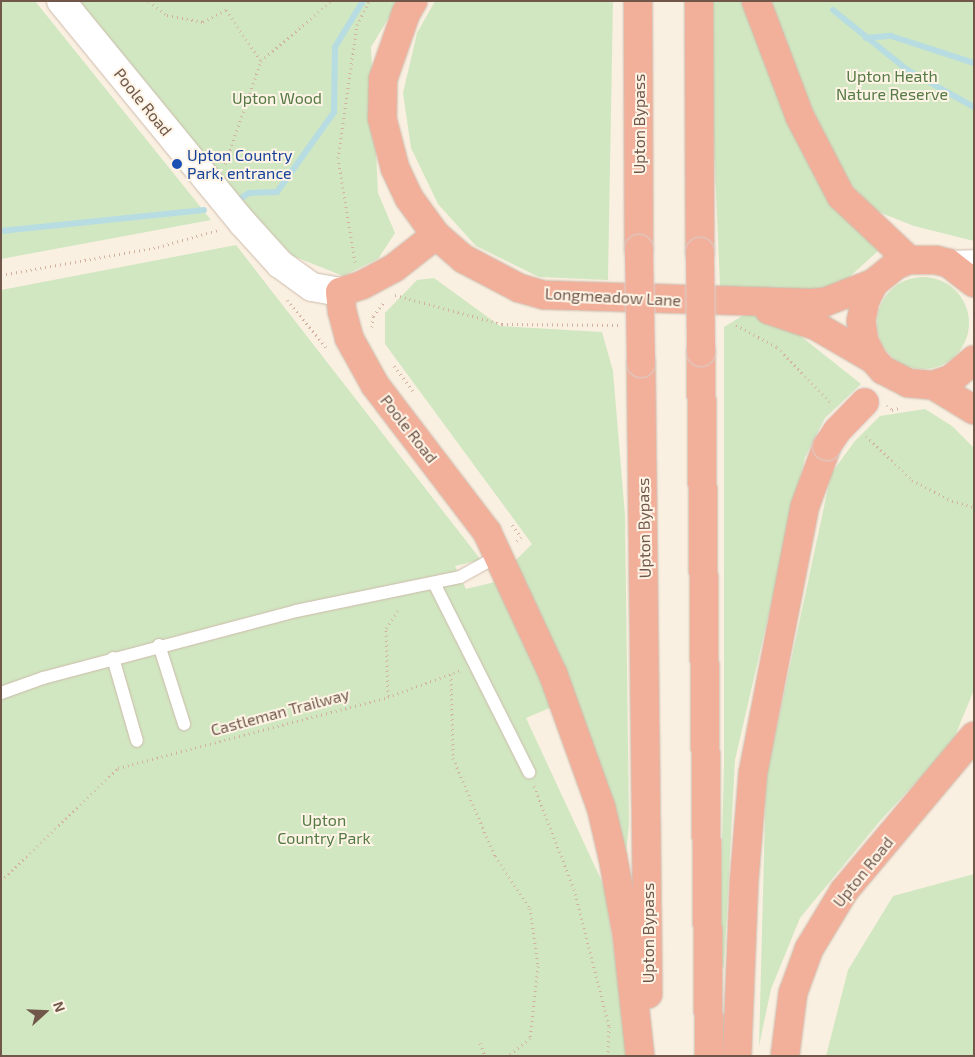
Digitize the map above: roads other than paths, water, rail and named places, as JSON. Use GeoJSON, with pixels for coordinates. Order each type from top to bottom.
{"type":"FeatureCollection","features":[{"type":"Feature","properties":{"kind":"highway","name":"Longmeadow Lane"},"geometry":{"type":"LineString","coordinates":[[414,1],[406,13],[383,79],[382,118],[396,168],[409,198],[436,235],[481,269],[544,296],[746,302],[825,302],[874,283]]}},
{"type":"Feature","properties":{"kind":"highway","name":"Upton Bypass"},"geometry":{"type":"LineString","coordinates":[[638,1],[639,249],[649,1056]]}},
{"type":"Feature","properties":{"kind":"highway"},"geometry":{"type":"LineString","coordinates":[[699,1],[709,1056]]}},
{"type":"Feature","properties":{"kind":"highway"},"geometry":{"type":"LineString","coordinates":[[756,1],[800,117],[842,196],[909,260]]}},
{"type":"Feature","properties":{"kind":"highway"},"geometry":{"type":"LineString","coordinates":[[351,289],[394,268],[436,235]]}},
{"type":"Feature","properties":{"kind":"highway"},"geometry":{"type":"LineString","coordinates":[[974,283],[961,263],[936,260],[909,260],[896,265],[874,283],[865,301],[861,320],[864,341],[873,358],[896,379],[920,385],[933,384],[951,379],[974,360]]}},
{"type":"Feature","properties":{"kind":"highway","name":"Poole Road"},"geometry":{"type":"LineString","coordinates":[[351,289],[349,338],[375,385],[472,508],[500,555],[553,674],[601,807],[619,888],[640,1056]]}},
{"type":"Feature","properties":{"kind":"highway","name":"Longmeadow Lane"},"geometry":{"type":"LineString","coordinates":[[746,302],[816,326],[873,358]]}},
{"type":"Feature","properties":{"kind":"highway"},"geometry":{"type":"LineString","coordinates":[[737,1056],[744,882],[753,773],[806,506],[827,446],[837,431],[865,402],[896,379]]}},
{"type":"Feature","properties":{"kind":"highway"},"geometry":{"type":"LineString","coordinates":[[933,384],[974,410]]}},
{"type":"Feature","properties":{"kind":"highway","name":"Upton Road"},"geometry":{"type":"LineString","coordinates":[[785,1056],[792,993],[809,949],[844,891],[974,736]]}},
{"type":"Feature","properties":{"kind":"main road","name":"Poole Road"},"geometry":{"type":"LineString","coordinates":[[61,1],[242,222],[296,278],[312,287],[351,289]]}},
{"type":"Feature","properties":{"kind":"lane"},"geometry":{"type":"LineString","coordinates":[[1,693],[159,645],[296,610],[460,577],[500,555]]}},
{"type":"Feature","properties":{"kind":"lane"},"geometry":{"type":"LineString","coordinates":[[434,583],[528,772]]}},
{"type":"Feature","properties":{"kind":"lane"},"geometry":{"type":"LineString","coordinates":[[159,645],[184,724]]}},
{"type":"Feature","properties":{"kind":"lane"},"geometry":{"type":"LineString","coordinates":[[113,658],[137,741]]}},
{"type":"Feature","properties":{"kind":"waterway"},"geometry":{"type":"LineString","coordinates":[[237,201],[249,193],[277,192],[334,112],[335,47],[363,1]]}},
{"type":"Feature","properties":{"kind":"waterway"},"geometry":{"type":"LineString","coordinates":[[833,10],[906,69],[974,107]]}},
{"type":"Feature","properties":{"kind":"waterway"},"geometry":{"type":"LineString","coordinates":[[866,38],[891,36],[974,63]]}},
{"type":"Feature","properties":{"kind":"waterway"},"geometry":{"type":"LineString","coordinates":[[1,231],[204,210]]}},
{"type":"Feature","properties":{"kind":"place","name":"Upton Country Park, entrance"},"geometry":{"type":"Point","coordinates":[177,164]}},
{"type":"Feature","properties":{"kind":"park label","name":"Upton Heath Nature Reserve"},"geometry":{"type":"Point","coordinates":[892,85]}},
{"type":"Feature","properties":{"kind":"park label","name":"Upton Wood"},"geometry":{"type":"Point","coordinates":[277,98]}},
{"type":"Feature","properties":{"kind":"park label","name":"Upton Country Park"},"geometry":{"type":"Point","coordinates":[324,829]}}]}
